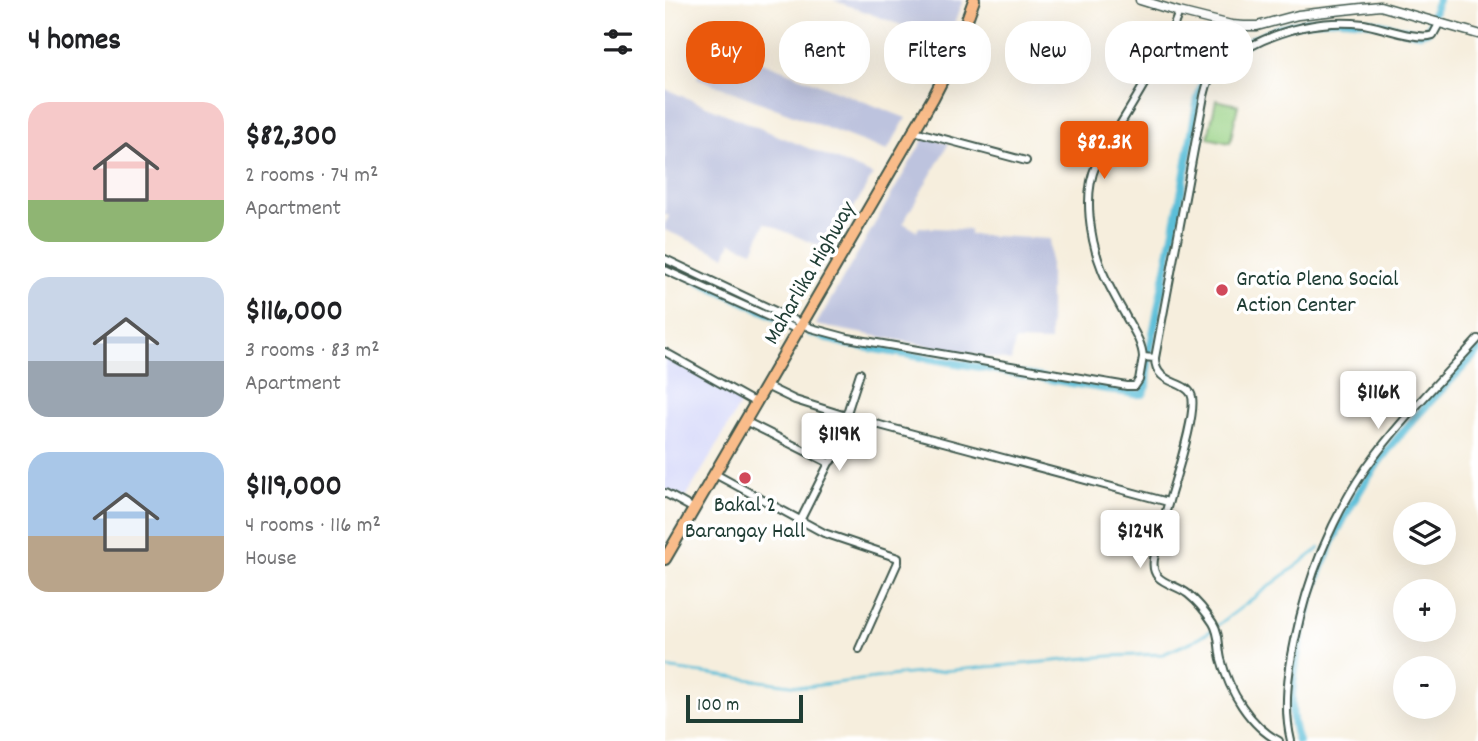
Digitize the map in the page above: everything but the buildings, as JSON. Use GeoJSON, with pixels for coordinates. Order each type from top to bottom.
{"type":"FeatureCollection","features":[{"type":"Feature","properties":{"kind":"highway","name":"Maharlika Highway"},"geometry":{"type":"LineString","coordinates":[[665,559],[914,131],[952,61],[974,0]]}},
{"type":"Feature","properties":{"kind":"street"},"geometry":{"type":"LineString","coordinates":[[1140,0],[1231,25],[1250,26],[1297,15],[1384,3],[1478,34]]}},
{"type":"Feature","properties":{"kind":"street"},"geometry":{"type":"LineString","coordinates":[[665,270],[800,327],[848,338],[1135,386],[1143,357],[1139,342],[1100,265],[1088,194],[1096,164],[1153,71],[1179,12]]}},
{"type":"Feature","properties":{"kind":"street"},"geometry":{"type":"LineString","coordinates":[[1279,741],[1246,713],[1225,671],[1218,634],[1209,617],[1187,593],[1163,581],[1155,573],[1154,559],[1190,426],[1192,398],[1189,392],[1160,373],[1155,358],[1204,96],[1213,74],[1225,61],[1274,35],[1298,28],[1356,24],[1427,37],[1435,32],[1440,22]]}},
{"type":"Feature","properties":{"kind":"street"},"geometry":{"type":"LineString","coordinates":[[914,131],[1026,161]]}},
{"type":"Feature","properties":{"kind":"street"},"geometry":{"type":"LineString","coordinates":[[665,259],[800,327]]}},
{"type":"Feature","properties":{"kind":"street"},"geometry":{"type":"LineString","coordinates":[[1291,741],[1287,694],[1293,650],[1305,598],[1332,528],[1356,484],[1379,451],[1478,339]]}},
{"type":"Feature","properties":{"kind":"street"},"geometry":{"type":"LineString","coordinates":[[665,352],[756,403]]}},
{"type":"Feature","properties":{"kind":"street"},"geometry":{"type":"LineString","coordinates":[[1143,357],[1155,358]]}},
{"type":"Feature","properties":{"kind":"street"},"geometry":{"type":"LineString","coordinates":[[800,521],[829,463],[839,453],[846,416],[860,373]]}},
{"type":"Feature","properties":{"kind":"street"},"geometry":{"type":"LineString","coordinates":[[766,386],[795,400],[846,416],[1168,502]]}},
{"type":"Feature","properties":{"kind":"street"},"geometry":{"type":"LineString","coordinates":[[745,421],[829,463]]}},
{"type":"Feature","properties":{"kind":"street"},"geometry":{"type":"LineString","coordinates":[[715,474],[833,537],[898,558],[859,649]]}},
{"type":"Feature","properties":{"kind":"street"},"geometry":{"type":"LineString","coordinates":[[665,493],[694,509]]}},
{"type":"Feature","properties":{"kind":"shaded area"},"geometry":{"type":"Polygon","coordinates":[[[833,0],[963,0],[955,21],[890,21],[833,0]]]}},
{"type":"Feature","properties":{"kind":"shaded area"},"geometry":{"type":"Polygon","coordinates":[[[765,63],[779,69],[779,84],[819,84],[906,118],[887,151],[713,84],[765,84],[765,63]]]}},
{"type":"Feature","properties":{"kind":"shaded area"},"geometry":{"type":"Polygon","coordinates":[[[665,89],[873,175],[829,250],[765,223],[753,251],[731,242],[725,256],[665,230],[669,216],[665,214],[665,89]]]}},
{"type":"Feature","properties":{"kind":"shaded area"},"geometry":{"type":"Polygon","coordinates":[[[925,137],[949,143],[903,223],[917,231],[919,227],[970,230],[970,235],[1050,239],[1050,342],[1015,341],[1011,361],[816,325],[925,137]]]}},
{"type":"Feature","properties":{"kind":"shaded area"},"geometry":{"type":"Polygon","coordinates":[[[665,354],[743,399],[684,500],[665,490],[665,354]]]}},
{"type":"Feature","properties":{"kind":"green space"},"geometry":{"type":"Polygon","coordinates":[[[1216,100],[1238,105],[1230,143],[1208,138],[1216,100]]]}},
{"type":"Feature","properties":{"kind":"waterway"},"geometry":{"type":"LineString","coordinates":[[1431,18],[1438,0]]}},
{"type":"Feature","properties":{"kind":"waterway"},"geometry":{"type":"LineString","coordinates":[[1149,354],[1198,98],[1214,65],[1250,40],[1279,28],[1309,21],[1364,21],[1420,33],[1427,31],[1430,25]]}},
{"type":"Feature","properties":{"kind":"waterway"},"geometry":{"type":"LineString","coordinates":[[665,265],[788,322]]}},
{"type":"Feature","properties":{"kind":"waterway"},"geometry":{"type":"LineString","coordinates":[[811,333],[846,344],[1135,394],[1143,394],[1147,386],[1148,361]]}},
{"type":"Feature","properties":{"kind":"waterway"},"geometry":{"type":"LineString","coordinates":[[1298,741],[1292,706],[1297,658],[1313,591],[1334,538],[1362,488],[1395,441],[1478,351]]}},
{"type":"Feature","properties":{"kind":"waterway"},"geometry":{"type":"LineString","coordinates":[[1218,625],[1320,548]]}},
{"type":"Feature","properties":{"kind":"waterway"},"geometry":{"type":"LineString","coordinates":[[665,668],[805,687],[898,675],[1110,656],[1163,654],[1212,630]]}},
{"type":"Feature","properties":{"kind":"place","name":"Gratia Plena Social Action Center"},"geometry":{"type":"Point","coordinates":[1222,290]}},
{"type":"Feature","properties":{"kind":"place","name":"Bakal 2 Barangay Hall"},"geometry":{"type":"Point","coordinates":[745,478]}}]}
